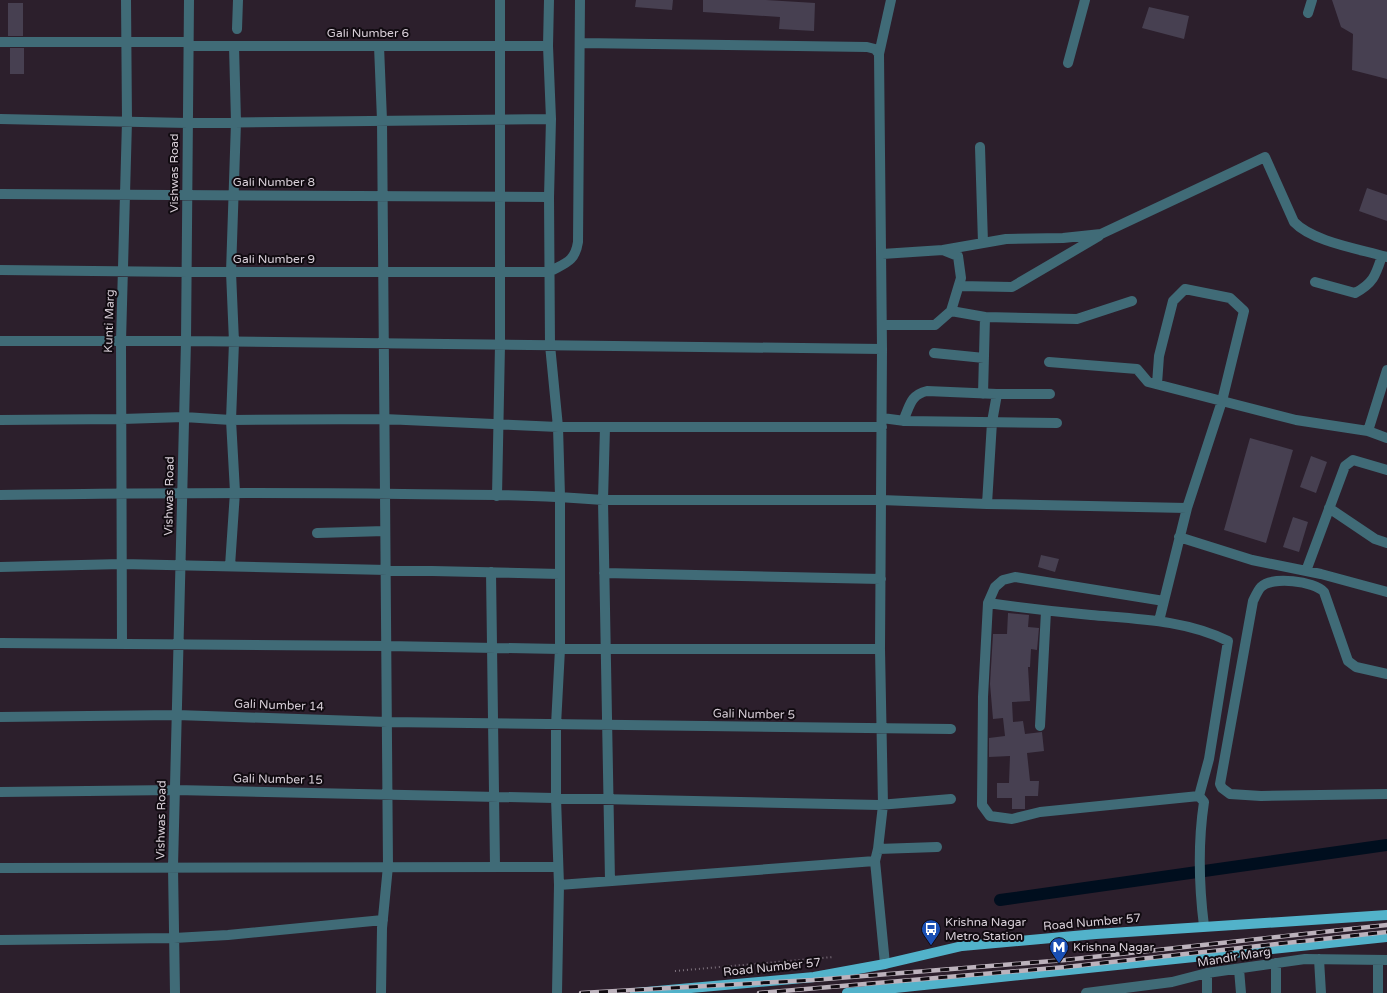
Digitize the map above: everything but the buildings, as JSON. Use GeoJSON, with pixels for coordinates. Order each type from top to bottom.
{"type":"FeatureCollection","features":[{"type":"Feature","properties":{"kind":"main road","name":"Road Number 57"},"geometry":{"type":"LineString","coordinates":[[635,993],[814,977],[885,964],[962,946],[1204,926],[1387,915]]}},
{"type":"Feature","properties":{"kind":"main road"},"geometry":{"type":"LineString","coordinates":[[847,993],[1387,937]]}},
{"type":"Feature","properties":{"kind":"street","name":"Kunti Marg"},"geometry":{"type":"LineString","coordinates":[[122,644],[122,420],[120,341],[124,271],[124,195],[127,121],[126,0]]}},
{"type":"Feature","properties":{"kind":"street","name":"Vishwas Road"},"geometry":{"type":"LineString","coordinates":[[175,993],[173,867],[186,341],[189,0]]}},
{"type":"Feature","properties":{"kind":"street"},"geometry":{"type":"LineString","coordinates":[[237,29],[238,0]]}},
{"type":"Feature","properties":{"kind":"street"},"geometry":{"type":"LineString","coordinates":[[497,496],[497,424],[500,345],[500,0]]}},
{"type":"Feature","properties":{"kind":"street"},"geometry":{"type":"LineString","coordinates":[[549,0],[548,46],[551,119],[549,197],[550,345],[558,427],[560,496],[560,649],[556,725],[556,798],[559,885],[557,993]]}},
{"type":"Feature","properties":{"kind":"street"},"geometry":{"type":"LineString","coordinates":[[549,272],[571,260],[577,252],[580,0]]}},
{"type":"Feature","properties":{"kind":"street"},"geometry":{"type":"LineString","coordinates":[[885,964],[875,864],[883,805],[880,649],[882,579],[882,254],[879,54],[891,0]]}},
{"type":"Feature","properties":{"kind":"street"},"geometry":{"type":"LineString","coordinates":[[1068,63],[1085,0]]}},
{"type":"Feature","properties":{"kind":"street"},"geometry":{"type":"LineString","coordinates":[[1308,12],[1312,0]]}},
{"type":"Feature","properties":{"kind":"street","name":"Gali Number 6"},"geometry":{"type":"LineString","coordinates":[[0,42],[126,42],[234,46],[548,46]]}},
{"type":"Feature","properties":{"kind":"street"},"geometry":{"type":"LineString","coordinates":[[580,43],[867,47],[875,49],[879,54]]}},
{"type":"Feature","properties":{"kind":"street"},"geometry":{"type":"LineString","coordinates":[[230,566],[235,492],[231,420],[234,342],[231,272],[236,122],[234,46]]}},
{"type":"Feature","properties":{"kind":"street"},"geometry":{"type":"LineString","coordinates":[[379,46],[382,120],[388,866],[382,924],[381,992]]}},
{"type":"Feature","properties":{"kind":"street"},"geometry":{"type":"LineString","coordinates":[[0,119],[188,123],[551,119]]}},
{"type":"Feature","properties":{"kind":"street"},"geometry":{"type":"LineString","coordinates":[[980,147],[983,243]]}},
{"type":"Feature","properties":{"kind":"street"},"geometry":{"type":"LineString","coordinates":[[882,254],[943,250],[1006,239],[1063,238],[1101,234],[1265,157],[1294,222],[1302,230],[1315,236],[1384,256],[1375,277],[1366,288],[1355,293],[1315,282]]}},
{"type":"Feature","properties":{"kind":"street","name":"Gali Number 8"},"geometry":{"type":"LineString","coordinates":[[0,194],[549,197]]}},
{"type":"Feature","properties":{"kind":"street"},"geometry":{"type":"LineString","coordinates":[[959,286],[1012,287],[1105,232]]}},
{"type":"Feature","properties":{"kind":"street"},"geometry":{"type":"LineString","coordinates":[[882,325],[935,325],[951,311],[961,278],[958,256],[943,250]]}},
{"type":"Feature","properties":{"kind":"street","name":"Gali Number 9"},"geometry":{"type":"LineString","coordinates":[[0,270],[186,272],[549,272]]}},
{"type":"Feature","properties":{"kind":"street"},"geometry":{"type":"LineString","coordinates":[[1157,384],[1159,356],[1173,301],[1185,289],[1230,298],[1244,310],[1222,401],[1179,537],[1160,621]]}},
{"type":"Feature","properties":{"kind":"street"},"geometry":{"type":"LineString","coordinates":[[951,311],[985,317],[1077,319],[1132,301]]}},
{"type":"Feature","properties":{"kind":"street"},"geometry":{"type":"LineString","coordinates":[[983,394],[985,317]]}},
{"type":"Feature","properties":{"kind":"street"},"geometry":{"type":"LineString","coordinates":[[0,342],[186,341],[882,349]]}},
{"type":"Feature","properties":{"kind":"street"},"geometry":{"type":"LineString","coordinates":[[934,353],[984,358]]}},
{"type":"Feature","properties":{"kind":"street"},"geometry":{"type":"LineString","coordinates":[[1049,362],[1137,369],[1148,382],[1296,420],[1368,431],[1387,438]]}},
{"type":"Feature","properties":{"kind":"street"},"geometry":{"type":"LineString","coordinates":[[1368,431],[1387,370]]}},
{"type":"Feature","properties":{"kind":"street"},"geometry":{"type":"LineString","coordinates":[[903,421],[913,398],[918,393],[928,391],[983,394],[1050,394]]}},
{"type":"Feature","properties":{"kind":"street"},"geometry":{"type":"LineString","coordinates":[[987,504],[992,422],[997,394]]}},
{"type":"Feature","properties":{"kind":"street"},"geometry":{"type":"LineString","coordinates":[[0,420],[122,420],[184,417],[231,420],[384,419],[558,427],[903,421],[1057,423]]}},
{"type":"Feature","properties":{"kind":"street"},"geometry":{"type":"LineString","coordinates":[[605,427],[603,500],[610,881]]}},
{"type":"Feature","properties":{"kind":"street"},"geometry":{"type":"LineString","coordinates":[[1306,571],[1345,466],[1348,462],[1353,460],[1359,461],[1387,470]]}},
{"type":"Feature","properties":{"kind":"street"},"geometry":{"type":"LineString","coordinates":[[0,496],[235,492],[560,496],[603,500],[881,500],[987,504],[1187,508]]}},
{"type":"Feature","properties":{"kind":"street"},"geometry":{"type":"LineString","coordinates":[[1329,508],[1375,539],[1387,543]]}},
{"type":"Feature","properties":{"kind":"street"},"geometry":{"type":"LineString","coordinates":[[317,533],[385,531]]}},
{"type":"Feature","properties":{"kind":"street"},"geometry":{"type":"LineString","coordinates":[[1179,537],[1252,560],[1306,571],[1387,592]]}},
{"type":"Feature","properties":{"kind":"street"},"geometry":{"type":"LineString","coordinates":[[0,567],[122,564],[560,574]]}},
{"type":"Feature","properties":{"kind":"street"},"geometry":{"type":"LineString","coordinates":[[491,572],[495,866]]}},
{"type":"Feature","properties":{"kind":"street"},"geometry":{"type":"LineString","coordinates":[[604,573],[882,579]]}},
{"type":"Feature","properties":{"kind":"street"},"geometry":{"type":"LineString","coordinates":[[1164,600],[1015,577],[1003,580],[995,587],[988,603],[983,697],[981,797],[984,810],[990,816],[1012,820],[1040,812],[1199,796]]}},
{"type":"Feature","properties":{"kind":"street"},"geometry":{"type":"LineString","coordinates":[[1387,674],[1356,667],[1348,660],[1324,592],[1320,588],[1297,582],[1275,581],[1261,587],[1253,601],[1220,784],[1222,788],[1230,794],[1246,795],[1387,794]]}},
{"type":"Feature","properties":{"kind":"street"},"geometry":{"type":"LineString","coordinates":[[988,603],[1046,611],[1160,621],[1210,632],[1228,641],[1209,759],[1199,796]]}},
{"type":"Feature","properties":{"kind":"street"},"geometry":{"type":"LineString","coordinates":[[1040,726],[1046,611]]}},
{"type":"Feature","properties":{"kind":"street"},"geometry":{"type":"LineString","coordinates":[[0,643],[560,649],[880,649]]}},
{"type":"Feature","properties":{"kind":"street","name":"Gali Number 14"},"geometry":{"type":"LineString","coordinates":[[0,717],[177,715],[387,722],[556,725]]}},
{"type":"Feature","properties":{"kind":"street","name":"Gali Number 5"},"geometry":{"type":"LineString","coordinates":[[556,725],[951,729]]}},
{"type":"Feature","properties":{"kind":"street","name":"Gali Number 15"},"geometry":{"type":"LineString","coordinates":[[0,792],[175,790],[883,805],[951,799]]}},
{"type":"Feature","properties":{"kind":"street"},"geometry":{"type":"LineString","coordinates":[[1199,796],[1204,802],[1200,829],[1202,910],[1204,926]]}},
{"type":"Feature","properties":{"kind":"street"},"geometry":{"type":"LineString","coordinates":[[878,849],[937,847]]}},
{"type":"Feature","properties":{"kind":"street"},"geometry":{"type":"LineString","coordinates":[[559,885],[875,864]]}},
{"type":"Feature","properties":{"kind":"street"},"geometry":{"type":"LineString","coordinates":[[0,868],[388,866],[558,867]]}},
{"type":"Feature","properties":{"kind":"street"},"geometry":{"type":"LineString","coordinates":[[0,940],[174,938],[382,924]]}},
{"type":"Feature","properties":{"kind":"street","name":"Mandir Marg"},"geometry":{"type":"LineString","coordinates":[[1086,993],[1172,982],[1206,973],[1305,959],[1383,960]]}},
{"type":"Feature","properties":{"kind":"street"},"geometry":{"type":"LineString","coordinates":[[1319,959],[1322,993]]}},
{"type":"Feature","properties":{"kind":"street"},"geometry":{"type":"LineString","coordinates":[[1378,993],[1383,960]]}},
{"type":"Feature","properties":{"kind":"street"},"geometry":{"type":"LineString","coordinates":[[1276,963],[1276,993]]}},
{"type":"Feature","properties":{"kind":"street"},"geometry":{"type":"LineString","coordinates":[[1239,968],[1241,993]]}},
{"type":"Feature","properties":{"kind":"street"},"geometry":{"type":"LineString","coordinates":[[1206,973],[1207,993]]}},
{"type":"Feature","properties":{"kind":"street"},"geometry":{"type":"LineString","coordinates":[[1172,982],[1172,993]]}},
{"type":"Feature","properties":{"kind":"path"},"geometry":{"type":"LineString","coordinates":[[675,971],[833,957]]}},
{"type":"Feature","properties":{"kind":"waterway"},"geometry":{"type":"LineString","coordinates":[[1000,900],[1387,845]]}},
{"type":"Feature","properties":{"kind":"railway"},"geometry":{"type":"LineString","coordinates":[[581,993],[813,980],[1065,960],[1387,925]]}},
{"type":"Feature","properties":{"kind":"railway"},"geometry":{"type":"LineString","coordinates":[[759,993],[1066,967],[1387,932]]}},
{"type":"Feature","properties":{"kind":"place","name":"Krishna Nagar Metro Station"},"geometry":{"type":"Point","coordinates":[931,946]}},
{"type":"Feature","properties":{"kind":"place","name":"Krishna Nagar"},"geometry":{"type":"Point","coordinates":[1059,964]}}]}
